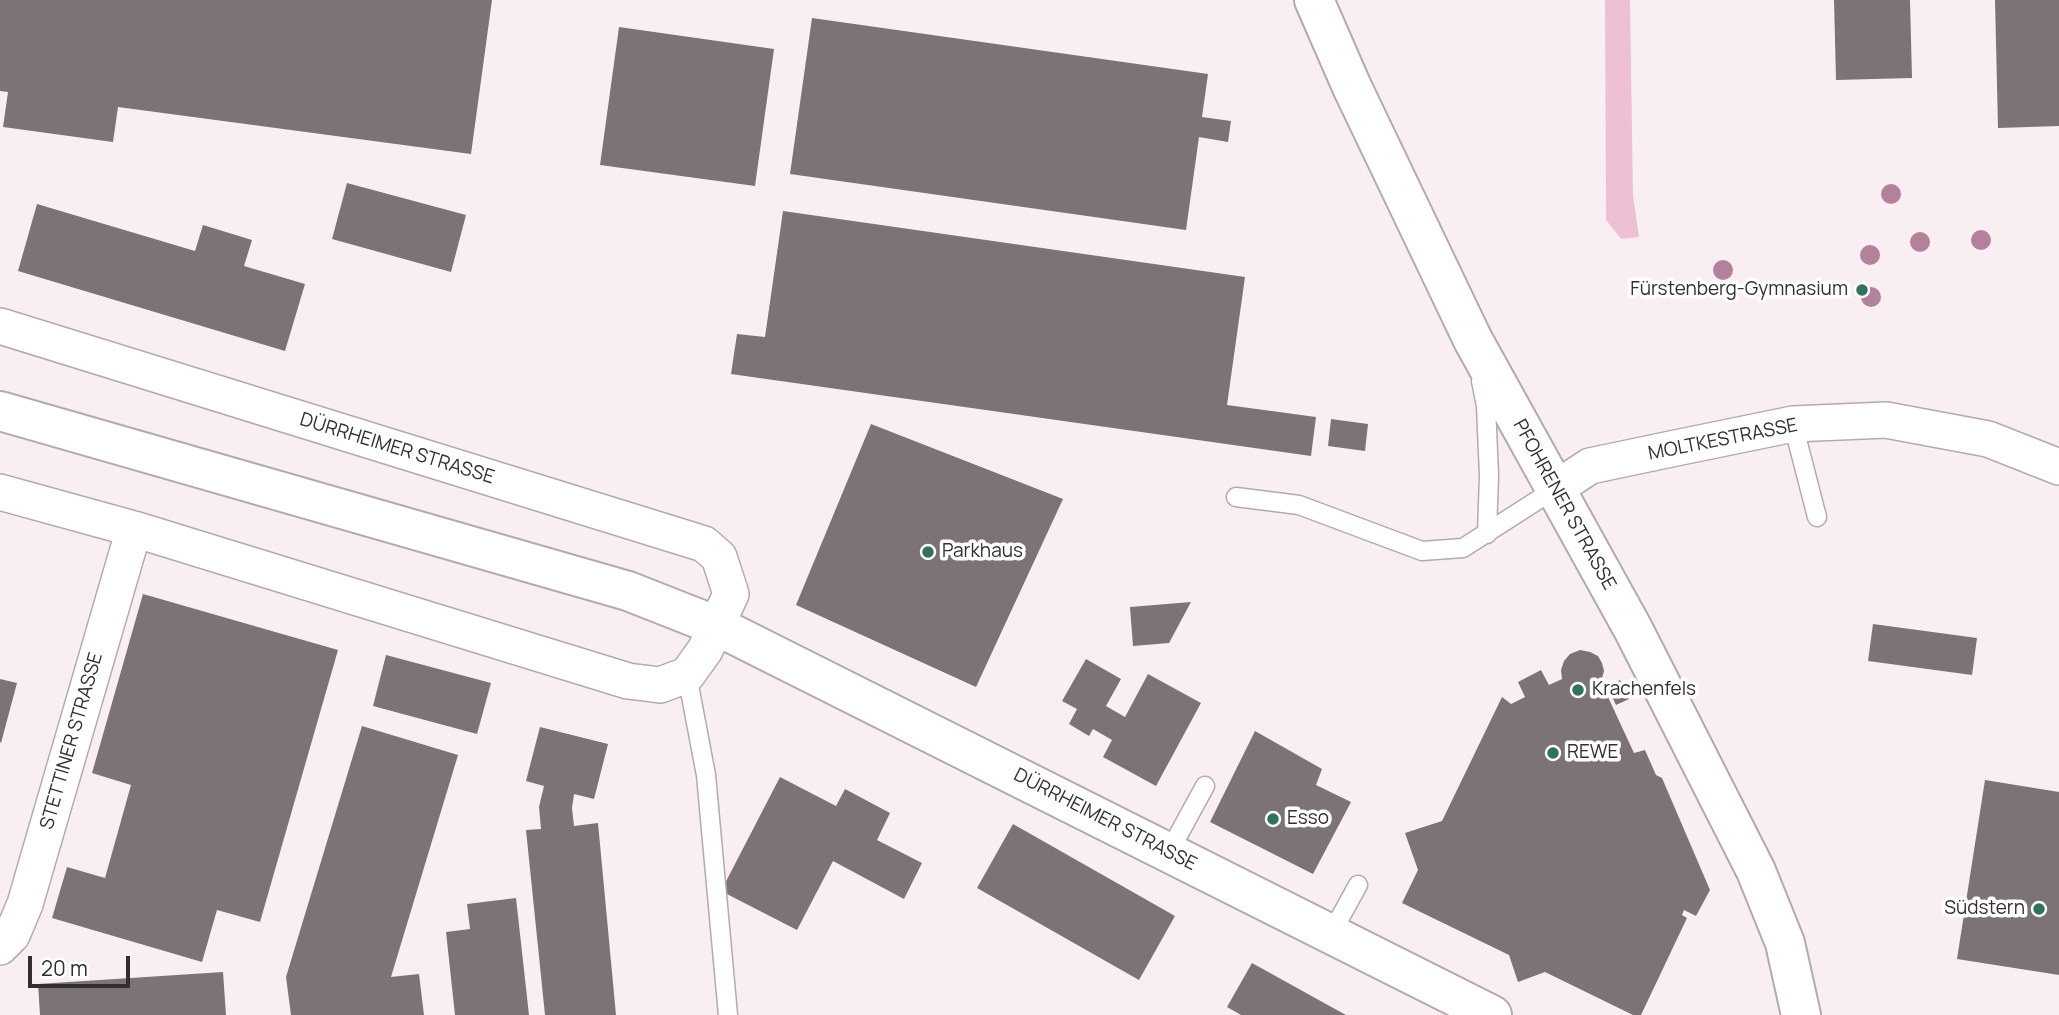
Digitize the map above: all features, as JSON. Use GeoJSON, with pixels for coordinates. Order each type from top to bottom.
{"type":"FeatureCollection","features":[{"type":"Feature","properties":{"kind":"main road","name":"PFOHRENER STRASSE"},"geometry":{"type":"LineString","coordinates":[[1314,0],[1352,87],[1472,340],[1633,629],[1756,871],[1785,943],[1801,1015]]}},
{"type":"Feature","properties":{"kind":"main road","name":"DÜRRHEIMER STRASSE"},"geometry":{"type":"LineString","coordinates":[[0,411],[628,592],[717,626],[1492,1015]]}},
{"type":"Feature","properties":{"kind":"street","name":"DÜRRHEIMER STRASSE"},"geometry":{"type":"LineString","coordinates":[[0,326],[705,544],[719,556],[731,594],[705,650],[687,675]]}},
{"type":"Feature","properties":{"kind":"street","name":"MOLTKESTRASSE"},"geometry":{"type":"LineString","coordinates":[[1555,489],[1590,466],[1793,424],[1886,420],[1988,439],[2059,467]]}},
{"type":"Feature","properties":{"kind":"street"},"geometry":{"type":"LineString","coordinates":[[0,492],[134,529],[628,681],[660,685],[687,675]]}},
{"type":"Feature","properties":{"kind":"street","name":"STETTINER STRASSE"},"geometry":{"type":"LineString","coordinates":[[0,947],[12,935],[24,904],[134,529]]}},
{"type":"Feature","properties":{"kind":"lane"},"geometry":{"type":"LineString","coordinates":[[1472,340],[1486,407],[1489,475],[1487,534]]}},
{"type":"Feature","properties":{"kind":"lane"},"geometry":{"type":"LineString","coordinates":[[1793,424],[1816,517]]}},
{"type":"Feature","properties":{"kind":"lane"},"geometry":{"type":"LineString","coordinates":[[1237,496],[1299,505],[1422,551],[1463,548],[1555,489]]}},
{"type":"Feature","properties":{"kind":"lane"},"geometry":{"type":"LineString","coordinates":[[687,675],[706,775],[728,1015]]}},
{"type":"Feature","properties":{"kind":"lane"},"geometry":{"type":"LineString","coordinates":[[1169,852],[1205,786]]}},
{"type":"Feature","properties":{"kind":"lane"},"geometry":{"type":"LineString","coordinates":[[1331,934],[1358,884]]}},
{"type":"Feature","properties":{"kind":"shaded area"},"geometry":{"type":"Polygon","coordinates":[[[1605,0],[1630,0],[1633,195],[1639,237],[1621,239],[1606,220],[1605,0]]]}},
{"type":"Feature","properties":{"kind":"building"},"geometry":{"type":"Polygon","coordinates":[[[0,0],[492,0],[471,154],[118,107],[113,142],[3,127],[8,92],[0,91],[0,0]]]}},
{"type":"Feature","properties":{"kind":"building"},"geometry":{"type":"Polygon","coordinates":[[[1834,0],[1910,0],[1912,78],[1836,80],[1834,0]]]}},
{"type":"Feature","properties":{"kind":"building"},"geometry":{"type":"Polygon","coordinates":[[[1995,0],[2059,0],[2059,126],[1998,128],[1995,0]]]}},
{"type":"Feature","properties":{"kind":"building"},"geometry":{"type":"Polygon","coordinates":[[[812,18],[1208,74],[1202,117],[1231,121],[1228,142],[1199,137],[1186,230],[790,174],[812,18]]]}},
{"type":"Feature","properties":{"kind":"building"},"geometry":{"type":"Polygon","coordinates":[[[619,27],[774,49],[755,186],[600,165],[619,27]]]}},
{"type":"Feature","properties":{"kind":"building"},"geometry":{"type":"Polygon","coordinates":[[[347,183],[466,215],[451,272],[332,239],[347,183]]]}},
{"type":"Feature","properties":{"kind":"building"},"geometry":{"type":"Polygon","coordinates":[[[37,204],[195,251],[203,225],[252,240],[244,266],[305,284],[285,351],[18,271],[37,204]]]}},
{"type":"Feature","properties":{"kind":"building"},"geometry":{"type":"Polygon","coordinates":[[[783,211],[1245,277],[1227,405],[1316,417],[1311,456],[731,374],[737,334],[765,337],[783,211]]]}},
{"type":"Feature","properties":{"kind":"building"},"geometry":{"type":"Polygon","coordinates":[[[1331,419],[1368,424],[1365,451],[1328,446],[1331,419]]]}},
{"type":"Feature","properties":{"kind":"building","name":"Parkhaus"},"geometry":{"type":"Polygon","coordinates":[[[871,424],[1063,499],[976,687],[796,605],[871,424]]]}},
{"type":"Feature","properties":{"kind":"building"},"geometry":{"type":"Polygon","coordinates":[[[143,594],[338,650],[260,922],[217,910],[202,962],[52,918],[67,867],[105,878],[131,785],[92,773],[143,594]]]}},
{"type":"Feature","properties":{"kind":"building"},"geometry":{"type":"Polygon","coordinates":[[[1191,602],[1169,643],[1133,646],[1130,607],[1191,602]]]}},
{"type":"Feature","properties":{"kind":"building"},"geometry":{"type":"Polygon","coordinates":[[[1873,624],[1977,638],[1972,675],[1868,661],[1873,624]]]}},
{"type":"Feature","properties":{"kind":"building"},"geometry":{"type":"Polygon","coordinates":[[[1580,650],[1598,656],[1602,663],[1604,671],[1601,682],[1634,753],[1645,750],[1656,775],[1662,778],[1710,890],[1696,916],[1684,910],[1682,915],[1687,918],[1641,1015],[1633,1015],[1545,972],[1518,982],[1509,955],[1402,903],[1418,870],[1405,833],[1442,821],[1502,697],[1511,704],[1525,697],[1518,682],[1541,670],[1549,685],[1562,679],[1564,661],[1570,654],[1580,650]]]}},
{"type":"Feature","properties":{"kind":"building"},"geometry":{"type":"Polygon","coordinates":[[[386,655],[491,683],[477,734],[373,706],[386,655]]]}},
{"type":"Feature","properties":{"kind":"building"},"geometry":{"type":"Polygon","coordinates":[[[1086,659],[1121,679],[1106,706],[1125,717],[1148,674],[1201,703],[1156,786],[1103,757],[1112,740],[1093,729],[1089,736],[1069,724],[1077,709],[1062,701],[1086,659]]]}},
{"type":"Feature","properties":{"kind":"building"},"geometry":{"type":"Polygon","coordinates":[[[0,679],[17,683],[1,743],[0,742],[0,679]]]}},
{"type":"Feature","properties":{"kind":"building"},"geometry":{"type":"Polygon","coordinates":[[[1620,680],[1629,699],[1616,705],[1607,686],[1620,680]]]}},
{"type":"Feature","properties":{"kind":"building"},"geometry":{"type":"Polygon","coordinates":[[[362,726],[458,755],[391,977],[419,974],[424,1015],[291,1015],[286,977],[362,726]]]}},
{"type":"Feature","properties":{"kind":"building"},"geometry":{"type":"Polygon","coordinates":[[[540,727],[608,744],[594,799],[574,794],[572,808],[574,826],[598,823],[616,1015],[545,1015],[526,830],[541,829],[539,807],[544,786],[526,781],[540,727]]]}},
{"type":"Feature","properties":{"kind":"building"},"geometry":{"type":"Polygon","coordinates":[[[1255,731],[1322,769],[1316,785],[1351,802],[1313,874],[1210,822],[1255,731]]]}},
{"type":"Feature","properties":{"kind":"building"},"geometry":{"type":"Polygon","coordinates":[[[780,777],[836,806],[845,789],[890,813],[877,840],[922,863],[904,899],[833,861],[797,930],[721,891],[780,777]]]}},
{"type":"Feature","properties":{"kind":"building"},"geometry":{"type":"Polygon","coordinates":[[[1985,780],[2059,792],[2059,975],[1957,959],[1985,780]]]}},
{"type":"Feature","properties":{"kind":"building"},"geometry":{"type":"Polygon","coordinates":[[[1013,824],[1175,916],[1139,980],[977,888],[1013,824]]]}},
{"type":"Feature","properties":{"kind":"building"},"geometry":{"type":"Polygon","coordinates":[[[516,898],[529,1015],[455,1015],[446,932],[470,929],[467,904],[516,898]]]}},
{"type":"Feature","properties":{"kind":"building"},"geometry":{"type":"Polygon","coordinates":[[[1252,963],[1346,1015],[1241,1015],[1227,1007],[1252,963]]]}},
{"type":"Feature","properties":{"kind":"building"},"geometry":{"type":"Polygon","coordinates":[[[223,972],[226,1015],[40,1015],[38,984],[223,972]]]}},
{"type":"Feature","properties":{"kind":"place","name":"Fürstenberg-Gymnasium"},"geometry":{"type":"Point","coordinates":[1862,290]}},
{"type":"Feature","properties":{"kind":"place","name":"Parkhaus"},"geometry":{"type":"Point","coordinates":[928,552]}},
{"type":"Feature","properties":{"kind":"place","name":"Krachenfels"},"geometry":{"type":"Point","coordinates":[1578,690]}},
{"type":"Feature","properties":{"kind":"place","name":"REWE"},"geometry":{"type":"Point","coordinates":[1553,753]}},
{"type":"Feature","properties":{"kind":"place","name":"Esso"},"geometry":{"type":"Point","coordinates":[1273,819]}},
{"type":"Feature","properties":{"kind":"place","name":"Südstern"},"geometry":{"type":"Point","coordinates":[2039,909]}}]}
